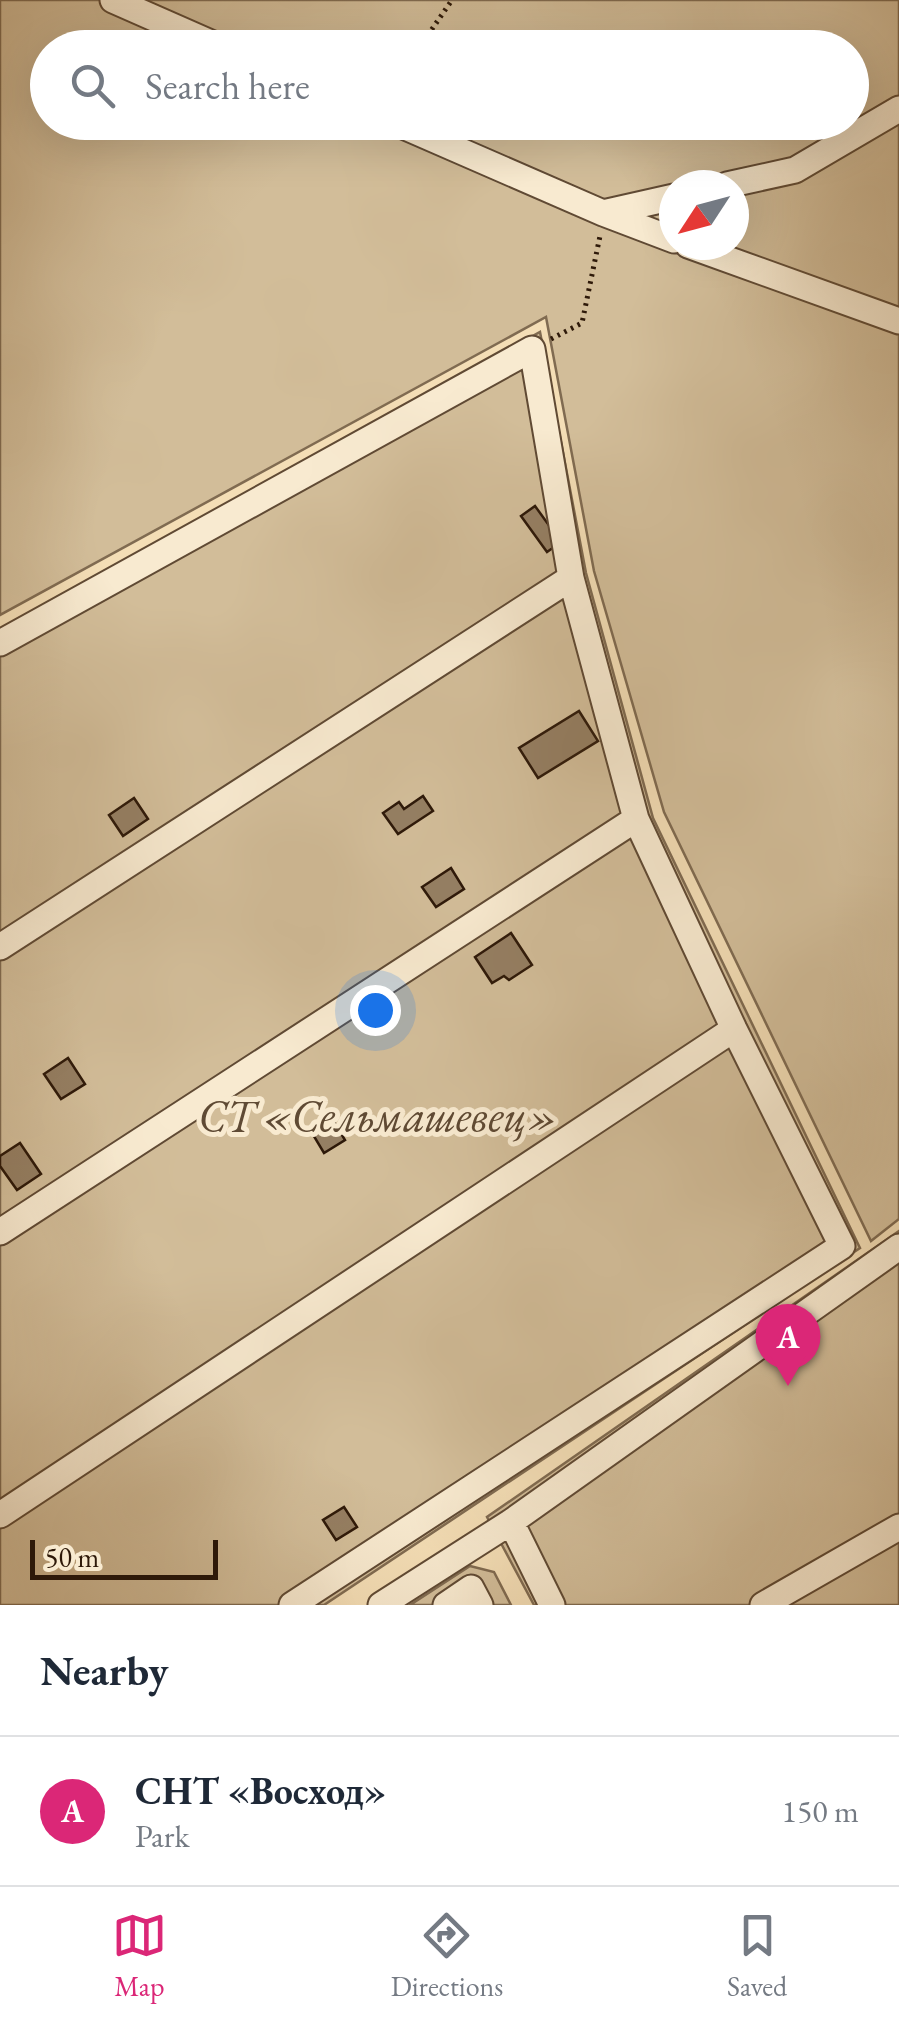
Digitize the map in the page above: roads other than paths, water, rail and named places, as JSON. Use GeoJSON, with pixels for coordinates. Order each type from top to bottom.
{"type":"FeatureCollection","features":[{"type":"Feature","properties":{"kind":"street"},"geometry":{"type":"LineString","coordinates":[[112,0],[181,30]]}},
{"type":"Feature","properties":{"kind":"street"},"geometry":{"type":"LineString","coordinates":[[869,126],[899,109]]}},
{"type":"Feature","properties":{"kind":"street"},"geometry":{"type":"LineString","coordinates":[[435,140],[659,235]]}},
{"type":"Feature","properties":{"kind":"street"},"geometry":{"type":"LineString","coordinates":[[749,180],[794,170],[846,140]]}},
{"type":"Feature","properties":{"kind":"street"},"geometry":{"type":"LineString","coordinates":[[603,214],[659,201]]}},
{"type":"Feature","properties":{"kind":"street"},"geometry":{"type":"LineString","coordinates":[[729,260],[899,322]]}},
{"type":"Feature","properties":{"kind":"street"},"geometry":{"type":"LineString","coordinates":[[0,643],[532,350],[571,578],[636,818],[734,1029],[842,1246],[292,1605]]}},
{"type":"Feature","properties":{"kind":"street"},"geometry":{"type":"LineString","coordinates":[[0,948],[571,578]]}},
{"type":"Feature","properties":{"kind":"street"},"geometry":{"type":"LineString","coordinates":[[0,1232],[636,818]]}},
{"type":"Feature","properties":{"kind":"street"},"geometry":{"type":"LineString","coordinates":[[0,1515],[734,1029]]}},
{"type":"Feature","properties":{"kind":"street"},"geometry":{"type":"LineString","coordinates":[[382,1605],[511,1522],[899,1248]]}},
{"type":"Feature","properties":{"kind":"street"},"geometry":{"type":"LineString","coordinates":[[511,1522],[552,1605]]}},
{"type":"Feature","properties":{"kind":"street"},"geometry":{"type":"LineString","coordinates":[[763,1605],[899,1527]]}},
{"type":"Feature","properties":{"kind":"street"},"geometry":{"type":"LineString","coordinates":[[446,1605],[471,1588],[480,1605]]}},
{"type":"Feature","properties":{"kind":"place","name":"СНТ «Восход»"},"geometry":{"type":"Point","coordinates":[788,1386]}},
{"type":"Feature","properties":{"kind":"park label","name":"СТ «Сельмашевец»"},"geometry":{"type":"Point","coordinates":[378,1115]}}]}
